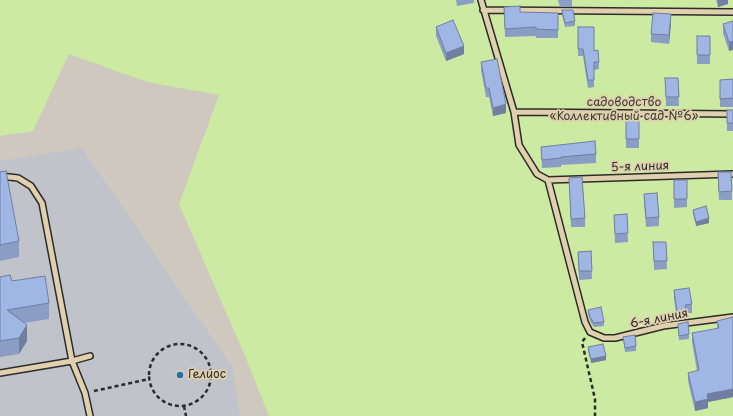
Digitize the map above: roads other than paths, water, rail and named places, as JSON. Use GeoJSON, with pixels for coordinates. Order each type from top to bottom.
{"type":"FeatureCollection","features":[{"type":"Feature","properties":{"kind":"lane"},"geometry":{"type":"LineString","coordinates":[[481,0],[514,112],[519,145],[537,174],[548,180]]}},
{"type":"Feature","properties":{"kind":"lane"},"geometry":{"type":"LineString","coordinates":[[483,10],[733,12]]}},
{"type":"Feature","properties":{"kind":"lane"},"geometry":{"type":"LineString","coordinates":[[514,112],[733,114]]}},
{"type":"Feature","properties":{"kind":"lane","name":"5-я линия"},"geometry":{"type":"LineString","coordinates":[[548,180],[733,174]]}},
{"type":"Feature","properties":{"kind":"lane"},"geometry":{"type":"LineString","coordinates":[[0,176],[18,178],[31,186],[42,203],[72,361],[86,393],[90,416]]}},
{"type":"Feature","properties":{"kind":"lane","name":"6-я линия"},"geometry":{"type":"LineString","coordinates":[[548,180],[585,322],[590,332],[604,338],[615,338],[663,326],[733,317]]}},
{"type":"Feature","properties":{"kind":"lane"},"geometry":{"type":"LineString","coordinates":[[0,373],[72,361],[90,356]]}},
{"type":"Feature","properties":{"kind":"place","name":"Гелиос"},"geometry":{"type":"Point","coordinates":[180,375]}},
{"type":"Feature","properties":{"kind":"park label","name":"садоводство «Коллективный сад №6»"},"geometry":{"type":"Point","coordinates":[624,110]}}]}
